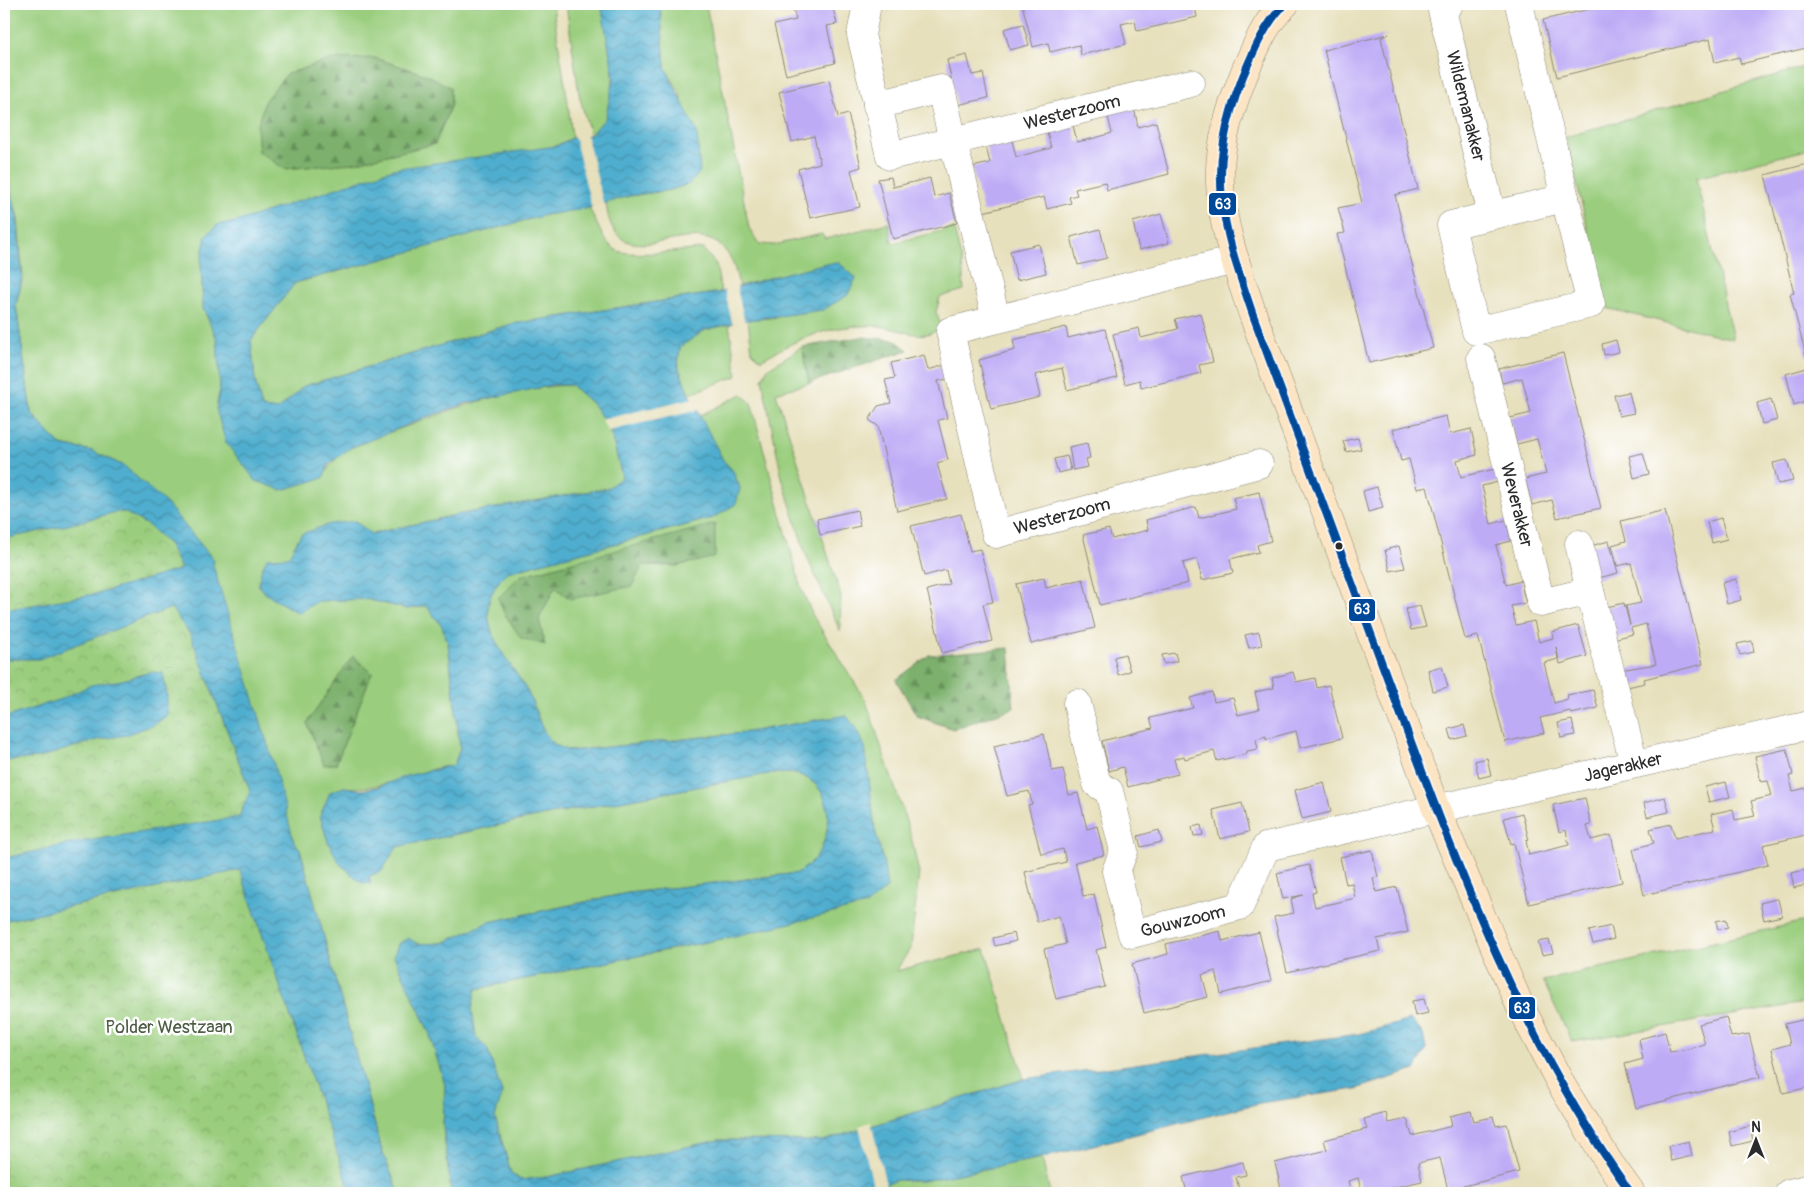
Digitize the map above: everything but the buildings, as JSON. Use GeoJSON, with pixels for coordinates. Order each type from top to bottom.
{"type":"FeatureCollection","features":[{"type":"Feature","properties":{"kind":"street","name":"Westerzoom"},"geometry":{"type":"LineString","coordinates":[[867,4],[861,36],[890,156],[1191,83]]}},
{"type":"Feature","properties":{"kind":"street","name":"Wildemanakker"},"geometry":{"type":"LineString","coordinates":[[1449,4],[1441,6],[1492,215]]}},
{"type":"Feature","properties":{"kind":"street"},"geometry":{"type":"LineString","coordinates":[[1519,4],[1591,304],[1476,331],[1451,225],[1565,198]]}},
{"type":"Feature","properties":{"kind":"street"},"geometry":{"type":"LineString","coordinates":[[1278,6],[1258,40],[1236,94],[1223,144],[1220,183],[1235,260],[1253,315],[1436,809],[1520,1006],[1562,1086],[1610,1164],[1632,1193]]}},
{"type":"Feature","properties":{"kind":"street"},"geometry":{"type":"LineString","coordinates":[[877,105],[940,89],[996,319]]}},
{"type":"Feature","properties":{"kind":"street","name":"Westerzoom"},"geometry":{"type":"LineString","coordinates":[[1235,260],[950,331],[996,534],[1259,464]]}},
{"type":"Feature","properties":{"kind":"street","name":"Weverakker"},"geometry":{"type":"LineString","coordinates":[[1481,358],[1541,603],[1590,591]]}},
{"type":"Feature","properties":{"kind":"street"},"geometry":{"type":"LineString","coordinates":[[1579,544],[1634,764]]}},
{"type":"Feature","properties":{"kind":"street","name":"Gouwzoom"},"geometry":{"type":"LineString","coordinates":[[1076,703],[1097,784],[1110,791],[1124,851],[1116,871],[1132,934],[1240,906],[1266,848],[1436,809]]}},
{"type":"Feature","properties":{"kind":"street","name":"Jagerakker"},"geometry":{"type":"LineString","coordinates":[[1436,809],[1810,725]]}},
{"type":"Feature","properties":{"kind":"street"},"geometry":{"type":"LineString","coordinates":[[1789,1193],[1810,1188]]}},
{"type":"Feature","properties":{"kind":"green space"},"geometry":{"type":"Polygon","coordinates":[[[4,4],[553,4],[572,138],[556,146],[232,223],[219,224],[206,236],[201,262],[203,308],[217,339],[220,359],[220,389],[216,409],[323,478],[338,456],[351,447],[371,438],[488,399],[529,389],[571,385],[594,405],[601,415],[615,449],[622,478],[608,488],[456,515],[371,534],[355,521],[301,534],[288,558],[258,584],[266,594],[298,613],[318,601],[366,599],[407,609],[427,606],[442,626],[448,643],[460,748],[454,765],[426,771],[386,784],[359,788],[344,787],[371,884],[369,876],[381,872],[397,847],[550,814],[773,773],[797,774],[811,780],[819,788],[827,809],[827,832],[818,854],[799,873],[628,893],[489,922],[443,943],[418,944],[429,1032],[445,1085],[443,1126],[451,1193],[399,1193],[382,1151],[300,849],[250,791],[191,636],[214,560],[92,451],[60,445],[31,413],[16,305],[4,167],[4,4]]]}},
{"type":"Feature","properties":{"kind":"green space"},"geometry":{"type":"Polygon","coordinates":[[[566,4],[601,4],[610,46],[613,90],[610,104],[605,120],[590,135],[579,94],[566,4]]]}},
{"type":"Feature","properties":{"kind":"green space"},"geometry":{"type":"Polygon","coordinates":[[[660,4],[706,4],[749,228],[759,244],[774,245],[822,234],[825,239],[888,223],[892,243],[954,228],[962,263],[964,290],[940,297],[936,312],[942,328],[922,335],[878,326],[846,327],[803,339],[761,360],[752,351],[748,320],[780,317],[839,263],[823,264],[739,286],[729,256],[723,248],[709,239],[692,238],[638,244],[623,239],[612,227],[606,203],[629,196],[670,190],[689,184],[700,172],[680,93],[665,67],[660,4]]]}},
{"type":"Feature","properties":{"kind":"green space"},"geometry":{"type":"Polygon","coordinates":[[[375,58],[427,75],[450,87],[451,105],[435,144],[353,163],[285,169],[259,152],[257,127],[265,100],[287,74],[332,59],[375,58]]]}},
{"type":"Feature","properties":{"kind":"green space"},"geometry":{"type":"Polygon","coordinates":[[[1804,67],[1810,94],[1810,149],[1696,178],[1733,339],[1606,308],[1566,137],[1804,67]]]}},
{"type":"Feature","properties":{"kind":"green space","name":"Polder Westzaan"},"geometry":{"type":"Polygon","coordinates":[[[4,166],[18,217],[23,278],[16,305],[31,414],[60,445],[92,451],[124,466],[156,508],[193,570],[395,1193],[4,1193],[4,166]]]}},
{"type":"Feature","properties":{"kind":"green space"},"geometry":{"type":"Polygon","coordinates":[[[589,208],[607,242],[616,250],[645,253],[703,249],[716,264],[721,292],[512,324],[304,386],[278,410],[262,408],[255,380],[251,340],[295,283],[545,215],[589,208]]]}},
{"type":"Feature","properties":{"kind":"green space"},"geometry":{"type":"Polygon","coordinates":[[[729,324],[737,376],[689,394],[678,366],[680,347],[705,330],[729,324]]]}},
{"type":"Feature","properties":{"kind":"green space"},"geometry":{"type":"Polygon","coordinates":[[[861,337],[895,340],[908,350],[809,383],[802,347],[861,337]]]}},
{"type":"Feature","properties":{"kind":"green space"},"geometry":{"type":"Polygon","coordinates":[[[802,347],[809,383],[776,393],[841,596],[840,631],[806,555],[782,478],[762,379],[767,369],[802,347]]]}},
{"type":"Feature","properties":{"kind":"green space"},"geometry":{"type":"Polygon","coordinates":[[[742,394],[751,403],[801,588],[813,616],[866,701],[911,836],[919,873],[911,947],[896,971],[985,949],[1024,1079],[823,1141],[719,1140],[547,1177],[521,1180],[511,1173],[495,1117],[502,1093],[487,1048],[476,1037],[472,1009],[476,989],[731,937],[884,864],[875,830],[865,747],[827,718],[742,733],[570,751],[555,744],[545,733],[529,695],[500,649],[491,630],[488,606],[495,588],[507,572],[713,518],[740,488],[733,471],[723,460],[699,416],[742,394]]]}},
{"type":"Feature","properties":{"kind":"green space"},"geometry":{"type":"Polygon","coordinates":[[[715,524],[715,557],[677,566],[643,565],[632,586],[570,599],[555,587],[539,619],[545,645],[521,638],[504,613],[498,598],[520,576],[715,524]]]}},
{"type":"Feature","properties":{"kind":"green space"},"geometry":{"type":"Polygon","coordinates":[[[1009,648],[1014,708],[953,729],[917,716],[896,680],[929,655],[1009,648]]]}},
{"type":"Feature","properties":{"kind":"green space"},"geometry":{"type":"Polygon","coordinates":[[[353,656],[372,673],[336,764],[324,765],[307,723],[353,656]]]}},
{"type":"Feature","properties":{"kind":"green space"},"geometry":{"type":"Polygon","coordinates":[[[1810,920],[1810,1002],[1572,1042],[1543,981],[1810,920]]]}},
{"type":"Feature","properties":{"kind":"green space"},"geometry":{"type":"Polygon","coordinates":[[[1042,1158],[1050,1193],[888,1193],[886,1183],[896,1180],[922,1181],[1042,1158]]]}},
{"type":"Feature","properties":{"kind":"water"},"geometry":{"type":"Polygon","coordinates":[[[601,4],[660,4],[665,67],[697,132],[700,172],[689,184],[670,190],[629,196],[589,208],[545,215],[295,283],[251,340],[255,380],[262,408],[278,410],[304,386],[512,324],[721,292],[823,264],[839,263],[856,278],[848,295],[823,310],[748,320],[705,330],[680,347],[678,366],[689,394],[723,460],[733,471],[740,488],[736,504],[713,518],[507,572],[492,594],[488,613],[495,640],[529,695],[545,733],[555,744],[570,751],[742,733],[846,715],[859,733],[865,747],[875,830],[884,864],[887,888],[867,905],[731,937],[476,989],[472,1009],[476,1037],[487,1048],[502,1093],[495,1117],[511,1173],[520,1180],[547,1177],[719,1140],[823,1141],[1024,1079],[1359,1034],[1411,1020],[1423,1034],[1426,1049],[1415,1070],[1356,1089],[1260,1103],[1042,1158],[922,1181],[896,1180],[858,1193],[451,1193],[443,1126],[445,1085],[429,1032],[394,956],[398,944],[408,938],[418,944],[443,943],[489,922],[628,893],[799,873],[812,862],[823,844],[827,833],[827,809],[819,788],[811,781],[797,774],[773,773],[550,814],[397,847],[381,872],[369,876],[371,884],[361,882],[340,864],[328,842],[320,816],[330,792],[344,787],[362,790],[378,787],[406,776],[454,765],[460,748],[448,643],[442,626],[426,606],[407,609],[366,599],[318,601],[298,613],[266,594],[258,584],[267,558],[288,557],[301,534],[330,524],[355,521],[371,534],[456,515],[608,488],[622,477],[610,429],[592,403],[571,385],[552,385],[468,403],[350,448],[329,464],[323,478],[282,490],[256,481],[226,443],[216,409],[220,389],[217,339],[203,308],[201,262],[206,235],[219,224],[233,223],[393,169],[556,146],[572,138],[590,135],[605,119],[614,78],[601,4]]]}},
{"type":"Feature","properties":{"kind":"water"},"geometry":{"type":"Polygon","coordinates":[[[4,167],[17,217],[22,278],[16,305],[31,413],[60,445],[92,451],[124,466],[166,503],[214,560],[213,565],[274,765],[294,842],[300,849],[382,1151],[399,1193],[351,1193],[240,870],[4,921],[4,858],[79,842],[239,817],[250,791],[191,636],[171,608],[39,659],[4,659],[4,610],[100,593],[181,569],[169,545],[149,526],[124,512],[116,512],[4,539],[4,458],[6,454],[4,448],[4,167]]]}},
{"type":"Feature","properties":{"kind":"water"},"geometry":{"type":"Polygon","coordinates":[[[151,672],[163,673],[167,694],[167,716],[153,725],[126,735],[97,740],[38,758],[4,761],[4,718],[61,699],[91,685],[122,680],[151,672]]]}},
{"type":"Feature","properties":{"kind":"pier"},"geometry":{"type":"Polygon","coordinates":[[[586,133],[604,206],[592,209],[574,135],[586,133]]]}},
{"type":"Feature","properties":{"kind":"pier"},"geometry":{"type":"Polygon","coordinates":[[[736,284],[745,323],[733,326],[724,288],[736,284]]]}},
{"type":"Feature","properties":{"kind":"pier"},"geometry":{"type":"Polygon","coordinates":[[[693,398],[699,410],[608,431],[601,420],[693,398]]]}},
{"type":"Feature","properties":{"kind":"pier"},"geometry":{"type":"Polygon","coordinates":[[[871,1122],[886,1185],[874,1189],[859,1126],[871,1122]]]}},
{"type":"Feature","properties":{"kind":"transit line","name":"63"},"geometry":{"type":"LineString","coordinates":[[1285,4],[1266,29],[1251,57],[1231,110],[1224,141],[1221,169],[1222,197],[1233,252],[1253,315],[1288,411],[1443,827],[1469,891],[1496,954],[1558,1077],[1593,1136],[1631,1193]]}}]}
